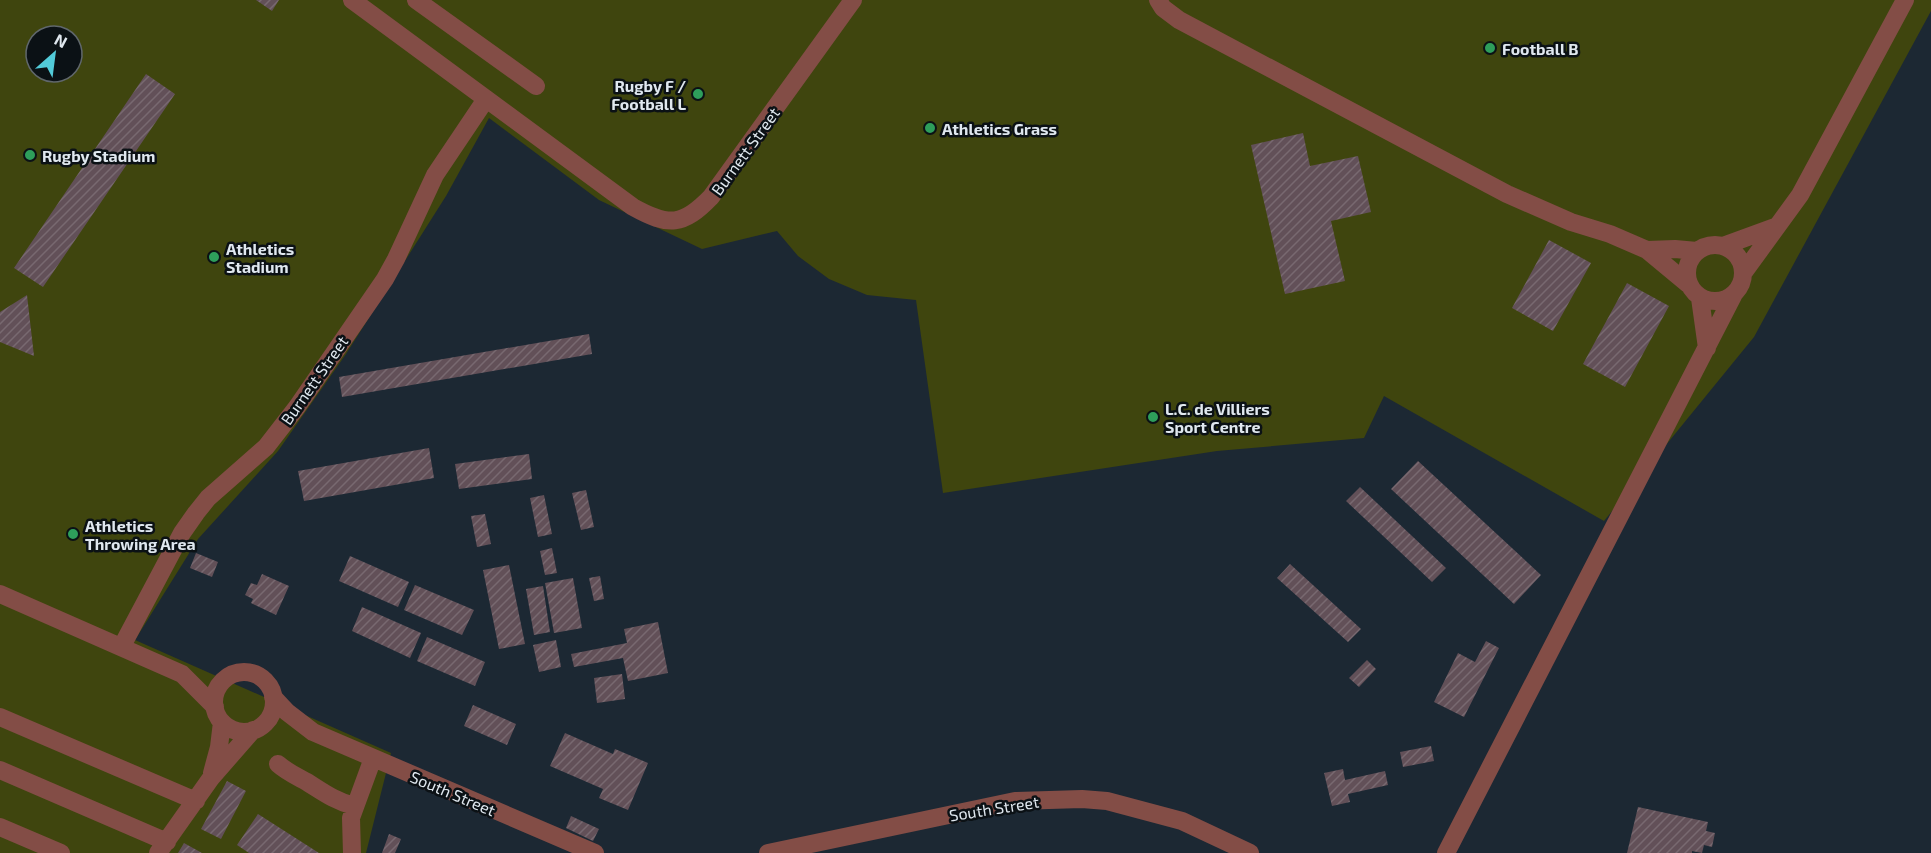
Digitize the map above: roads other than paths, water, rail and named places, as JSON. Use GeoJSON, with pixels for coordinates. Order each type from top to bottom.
{"type":"FeatureCollection","features":[{"type":"Feature","properties":{"kind":"street","name":"Burnett Street"},"geometry":{"type":"LineString","coordinates":[[352,0],[633,207],[657,219],[670,221],[681,220],[697,212],[711,197],[853,0]]}},
{"type":"Feature","properties":{"kind":"street"},"geometry":{"type":"LineString","coordinates":[[416,0],[536,86]]}},
{"type":"Feature","properties":{"kind":"street"},"geometry":{"type":"LineString","coordinates":[[1158,0],[1163,8],[1179,20],[1507,194],[1571,222],[1610,234],[1647,250],[1694,291],[1717,302],[1733,296]]}},
{"type":"Feature","properties":{"kind":"street"},"geometry":{"type":"LineString","coordinates":[[1446,853],[1733,296],[1740,289],[1744,272],[1800,195],[1905,0]]}},
{"type":"Feature","properties":{"kind":"street","name":"Burnett Street"},"geometry":{"type":"LineString","coordinates":[[122,646],[182,533],[196,513],[208,498],[254,460],[266,447],[297,407],[385,279],[435,175],[486,99]]}},
{"type":"Feature","properties":{"kind":"street"},"geometry":{"type":"LineString","coordinates":[[1707,350],[1688,266],[1697,251],[1705,246],[1723,246],[1775,227]]}},
{"type":"Feature","properties":{"kind":"street"},"geometry":{"type":"LineString","coordinates":[[1723,246],[1738,255],[1744,272]]}},
{"type":"Feature","properties":{"kind":"street"},"geometry":{"type":"LineString","coordinates":[[1647,250],[1697,251]]}},
{"type":"Feature","properties":{"kind":"street"},"geometry":{"type":"LineString","coordinates":[[0,594],[182,674],[201,678],[227,677],[243,672],[260,676],[266,682],[273,697],[272,711],[211,778],[163,847],[0,770]]}},
{"type":"Feature","properties":{"kind":"street"},"geometry":{"type":"LineString","coordinates":[[182,674],[218,714],[236,730],[259,727]]}},
{"type":"Feature","properties":{"kind":"street"},"geometry":{"type":"LineString","coordinates":[[211,778],[219,747],[216,690],[227,677]]}},
{"type":"Feature","properties":{"kind":"street","name":"South Street"},"geometry":{"type":"LineString","coordinates":[[273,697],[287,712],[313,732],[595,853]]}},
{"type":"Feature","properties":{"kind":"street"},"geometry":{"type":"LineString","coordinates":[[0,717],[196,801]]}},
{"type":"Feature","properties":{"kind":"street","name":"South Street"},"geometry":{"type":"LineString","coordinates":[[259,727],[313,732]]}},
{"type":"Feature","properties":{"kind":"street"},"geometry":{"type":"LineString","coordinates":[[352,853],[350,830],[354,806],[373,758]]}},
{"type":"Feature","properties":{"kind":"street"},"geometry":{"type":"LineString","coordinates":[[278,764],[286,772],[311,784],[327,796],[354,806]]}},
{"type":"Feature","properties":{"kind":"street","name":"South Street"},"geometry":{"type":"LineString","coordinates":[[768,853],[1015,801],[1071,800],[1107,801],[1146,810],[1182,821],[1250,853]]}},
{"type":"Feature","properties":{"kind":"street"},"geometry":{"type":"LineString","coordinates":[[0,826],[61,853]]}},
{"type":"Feature","properties":{"kind":"place","name":"Football B"},"geometry":{"type":"Point","coordinates":[1490,48]}},
{"type":"Feature","properties":{"kind":"place","name":"Rugby F / Football L"},"geometry":{"type":"Point","coordinates":[698,94]}},
{"type":"Feature","properties":{"kind":"place","name":"Athletics Grass"},"geometry":{"type":"Point","coordinates":[930,128]}},
{"type":"Feature","properties":{"kind":"place","name":"Rugby Stadium"},"geometry":{"type":"Point","coordinates":[30,155]}},
{"type":"Feature","properties":{"kind":"place","name":"Athletics Stadium"},"geometry":{"type":"Point","coordinates":[214,257]}},
{"type":"Feature","properties":{"kind":"place","name":"L.C. de Villiers Sport Centre"},"geometry":{"type":"Point","coordinates":[1153,417]}},
{"type":"Feature","properties":{"kind":"place","name":"Athletics Throwing Area"},"geometry":{"type":"Point","coordinates":[73,534]}}]}
